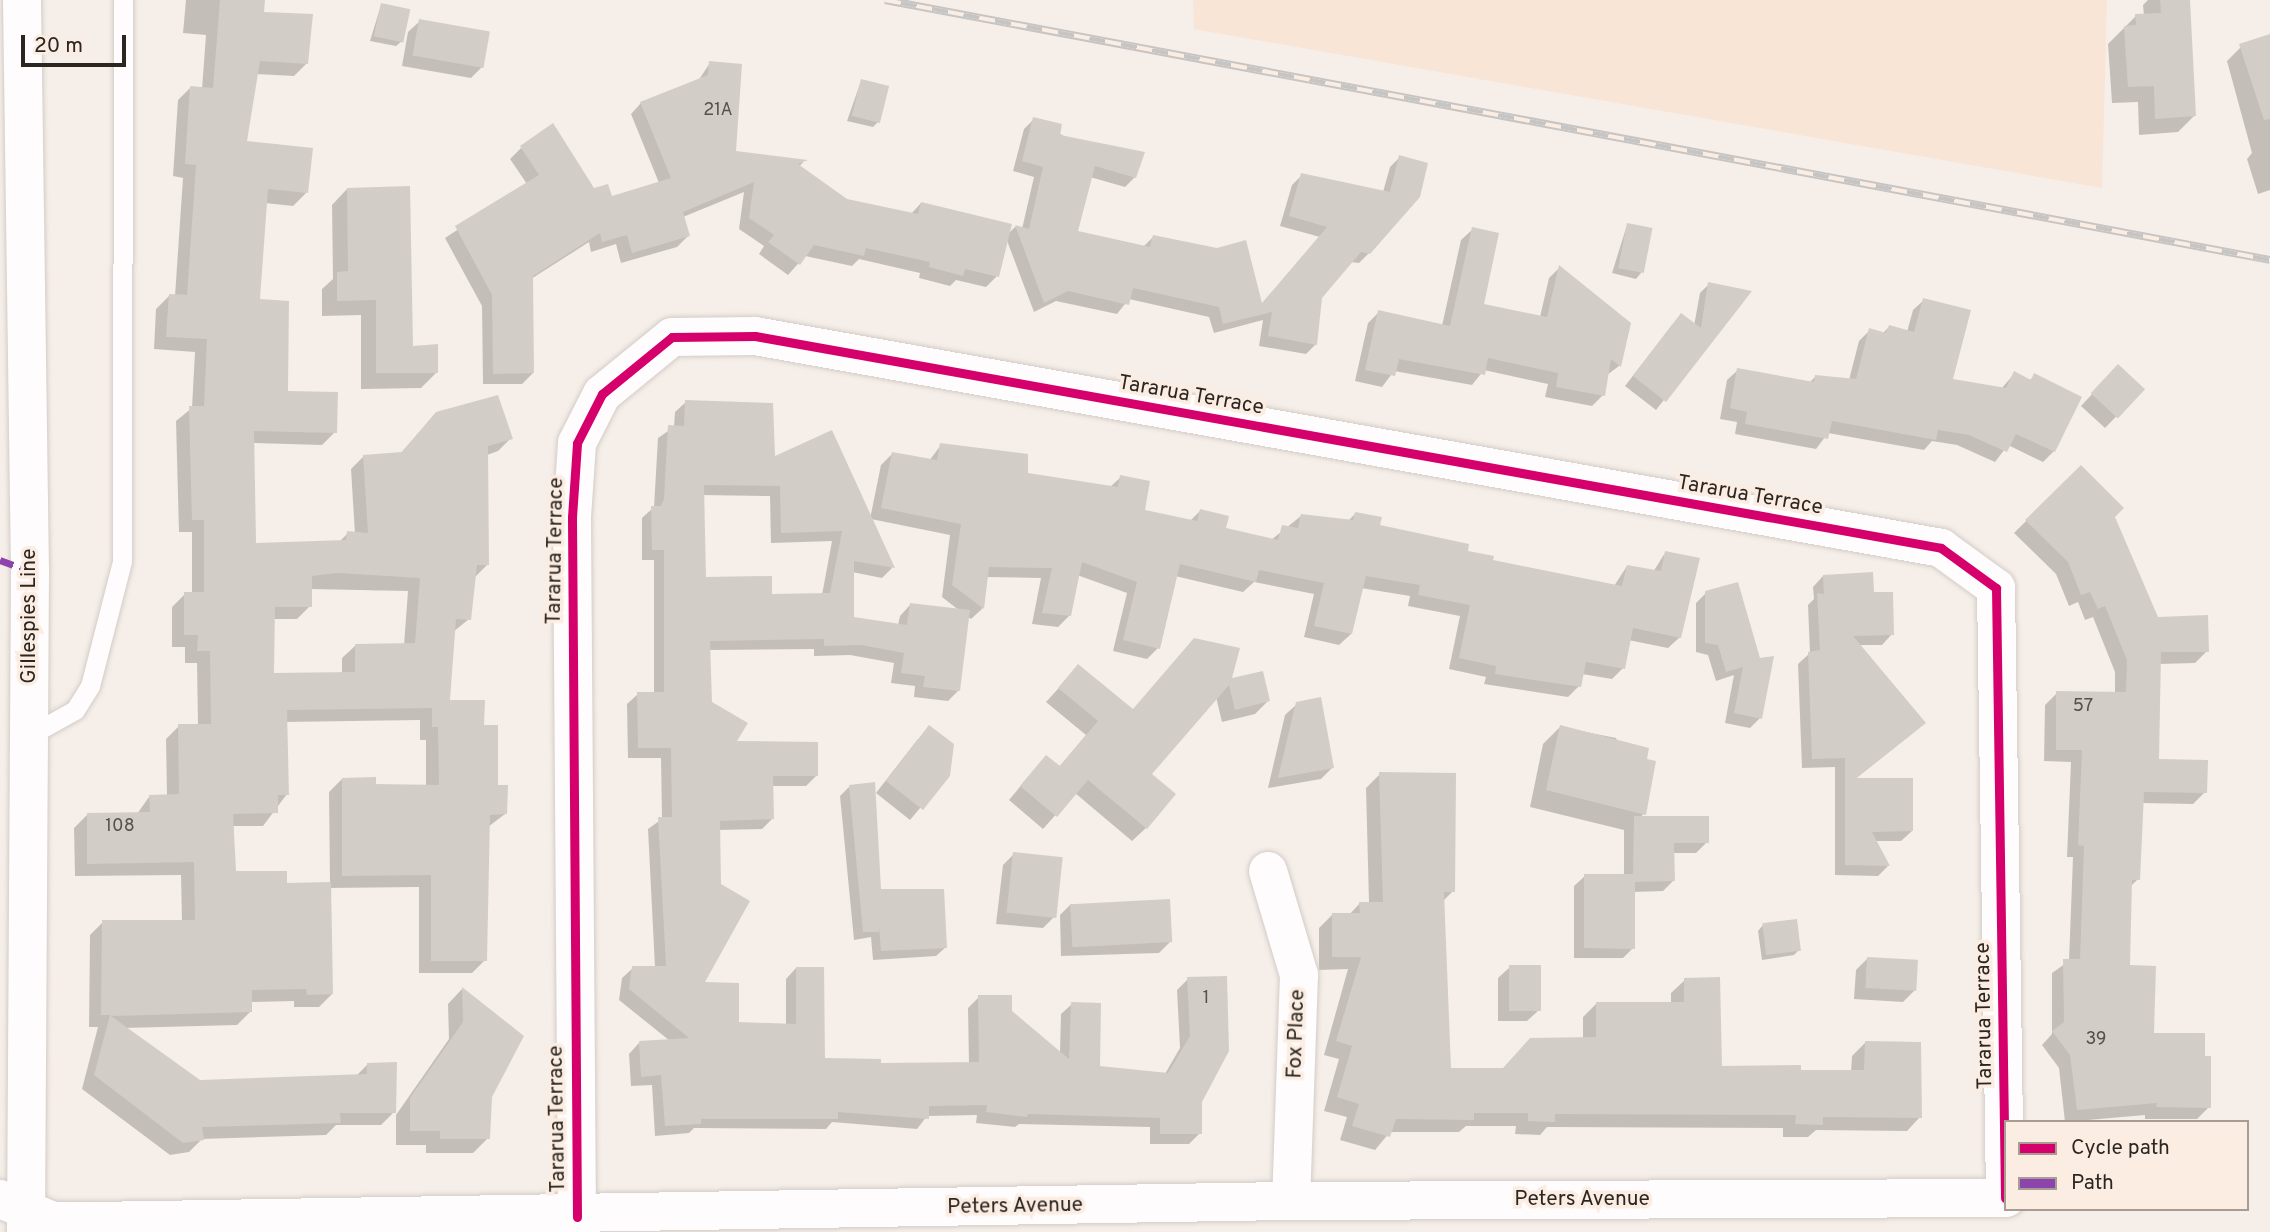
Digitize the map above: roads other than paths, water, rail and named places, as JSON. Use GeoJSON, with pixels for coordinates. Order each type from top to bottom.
{"type":"FeatureCollection","features":[{"type":"Feature","properties":{"kind":"street","name":"Gillespies Line"},"geometry":{"type":"LineString","coordinates":[[17,1214],[30,735],[22,0]]}},
{"type":"Feature","properties":{"kind":"street","name":"Tararua Terrace"},"geometry":{"type":"LineString","coordinates":[[577,1217],[572,517],[577,443],[602,394],[672,337],[754,336],[1941,548],[1996,588],[2004,1130]]}},
{"type":"Feature","properties":{"kind":"street","name":"Fox Place"},"geometry":{"type":"LineString","coordinates":[[1268,871],[1300,975],[1291,1201]]}},
{"type":"Feature","properties":{"kind":"street","name":"Peters Avenue"},"geometry":{"type":"LineString","coordinates":[[17,1214],[66,1221],[577,1217],[1291,1201],[2004,1198]]}},
{"type":"Feature","properties":{"kind":"lane"},"geometry":{"type":"LineString","coordinates":[[30,735],[75,710],[90,686],[122,561],[123,0]]}},
{"type":"Feature","properties":{"kind":"railway"},"geometry":{"type":"LineString","coordinates":[[885,0],[2270,260]]}}]}
